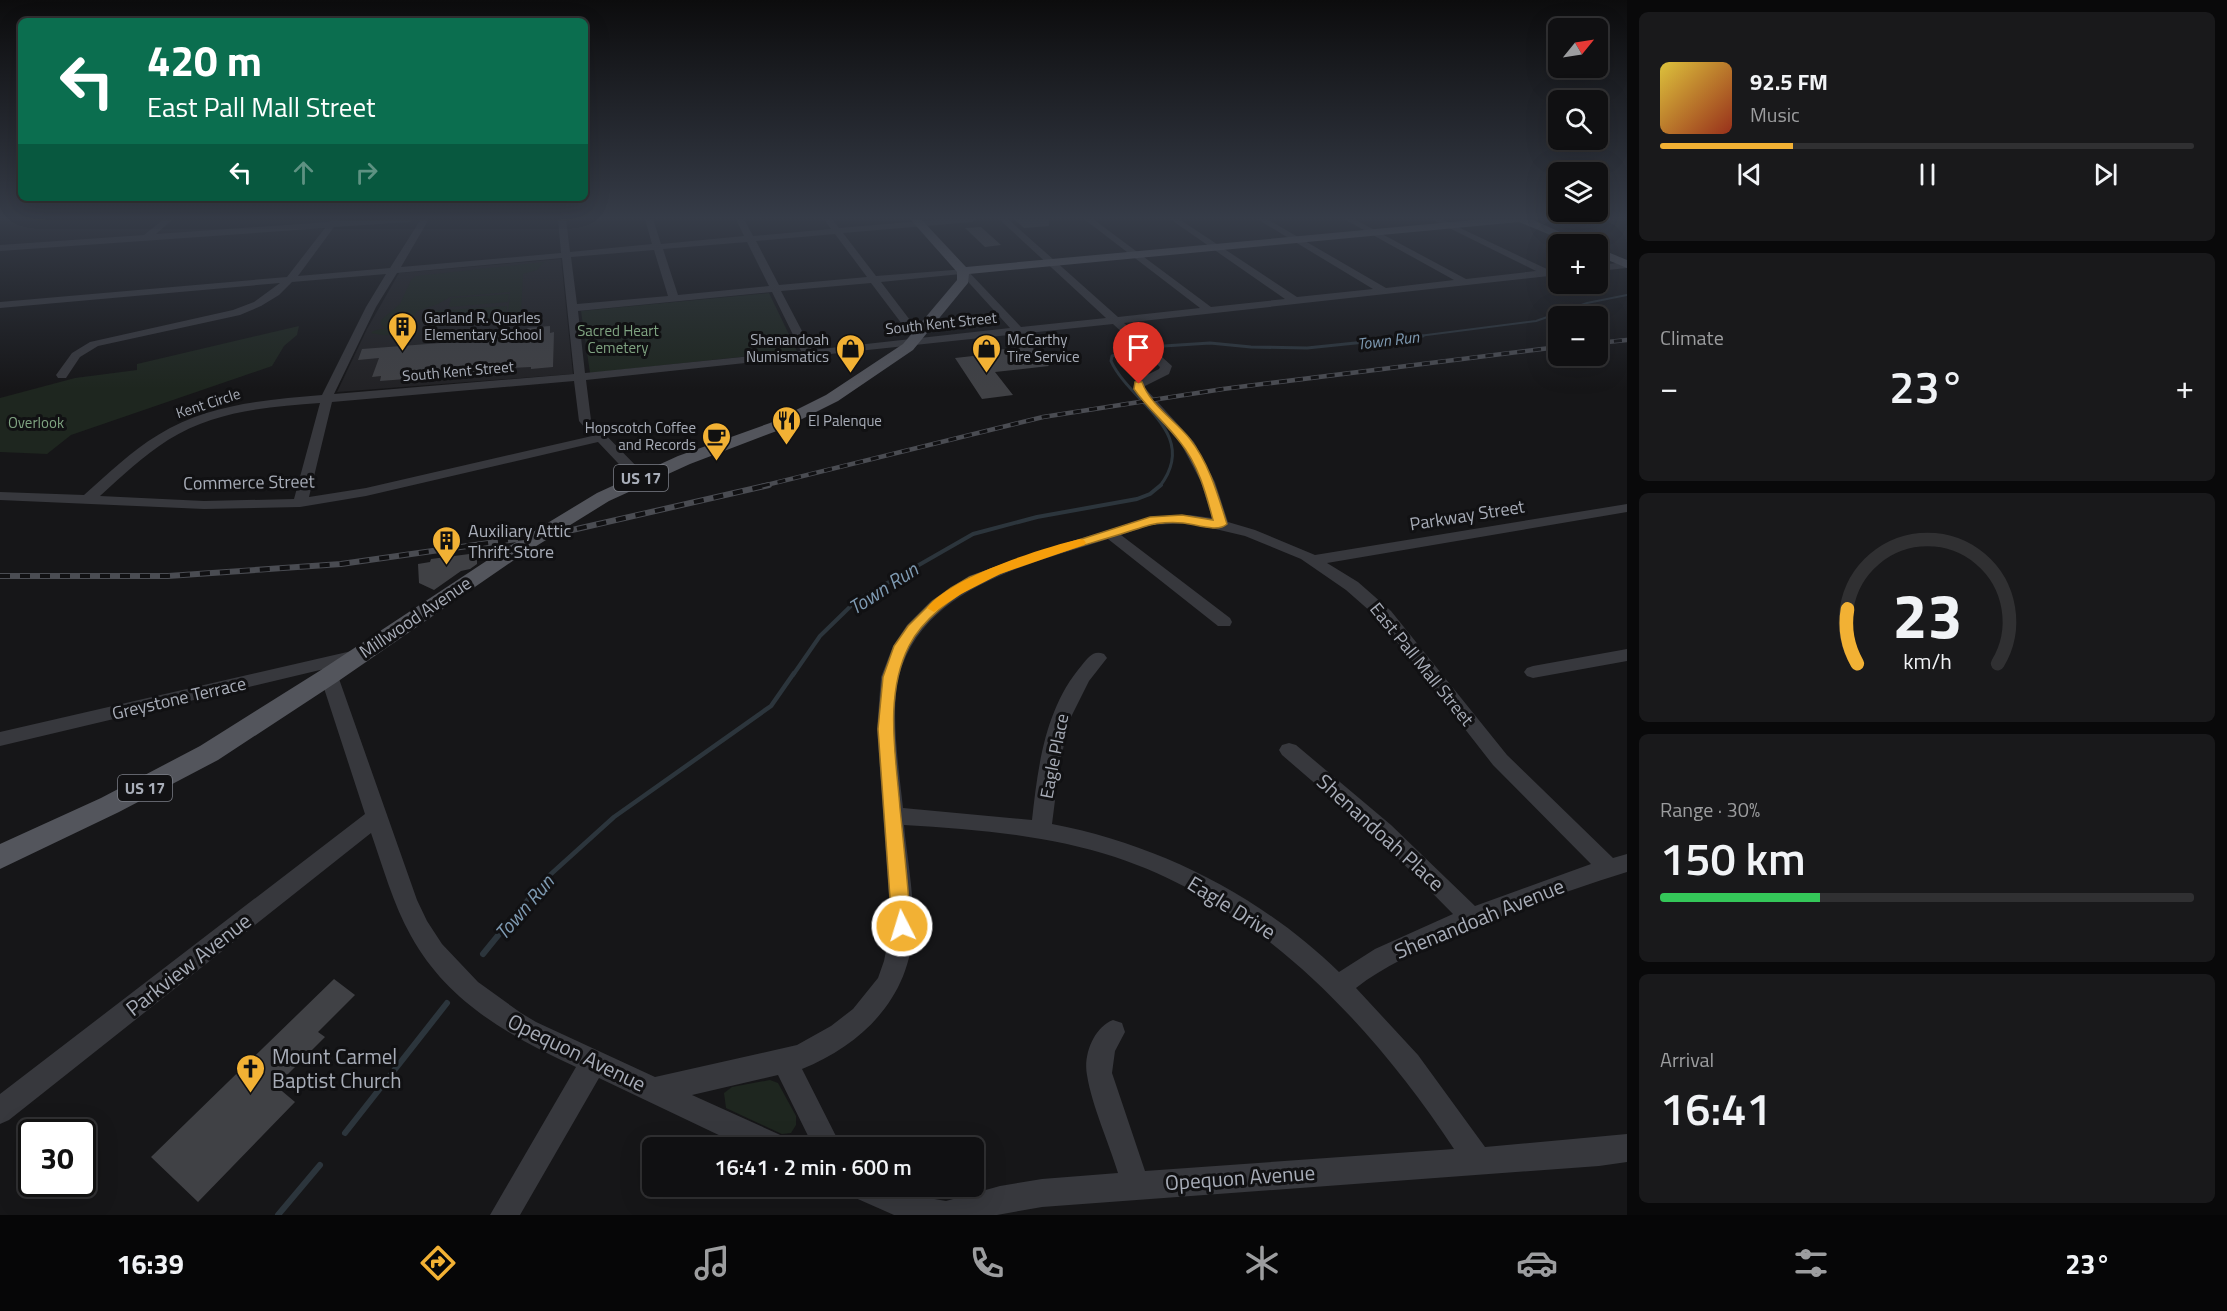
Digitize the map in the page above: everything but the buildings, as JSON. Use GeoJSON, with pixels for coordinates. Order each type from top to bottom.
{"type":"FeatureCollection","features":[{"type":"Feature","properties":{"kind":"main road","name":"Millwood Avenue"},"geometry":{"type":"LineString","coordinates":[[0,857],[157,782],[242,732],[552,527],[640,478],[776,426],[807,411],[870,373],[914,338],[963,280],[963,276]]}},
{"type":"Feature","properties":{"kind":"street"},"geometry":{"type":"LineString","coordinates":[[62,375],[76,355],[94,344],[239,310],[271,296],[291,276]]}},
{"type":"Feature","properties":{"kind":"street"},"geometry":{"type":"LineString","coordinates":[[0,305],[327,276]]}},
{"type":"Feature","properties":{"kind":"street"},"geometry":{"type":"LineString","coordinates":[[300,503],[326,398],[352,343],[391,276]]}},
{"type":"Feature","properties":{"kind":"street"},"geometry":{"type":"LineString","coordinates":[[569,276],[585,421],[640,478]]}},
{"type":"Feature","properties":{"kind":"street"},"geometry":{"type":"LineString","coordinates":[[667,276],[674,299]]}},
{"type":"Feature","properties":{"kind":"street"},"geometry":{"type":"LineString","coordinates":[[768,276],[808,354]]}},
{"type":"Feature","properties":{"kind":"street"},"geometry":{"type":"LineString","coordinates":[[870,276],[912,330],[914,338]]}},
{"type":"Feature","properties":{"kind":"street"},"geometry":{"type":"LineString","coordinates":[[572,308],[916,276]]}},
{"type":"Feature","properties":{"kind":"street"},"geometry":{"type":"LineString","coordinates":[[967,276],[1018,331]]}},
{"type":"Feature","properties":{"kind":"street"},"geometry":{"type":"LineString","coordinates":[[1065,276],[1166,366],[1165,371],[1141,383],[1139,389],[1186,442],[1208,482],[1221,524]]}},
{"type":"Feature","properties":{"kind":"street"},"geometry":{"type":"LineString","coordinates":[[1163,276],[1209,310]]}},
{"type":"Feature","properties":{"kind":"street"},"geometry":{"type":"LineString","coordinates":[[1259,276],[1296,301]]}},
{"type":"Feature","properties":{"kind":"street"},"geometry":{"type":"LineString","coordinates":[[1358,276],[1384,291]]}},
{"type":"Feature","properties":{"kind":"street"},"geometry":{"type":"LineString","coordinates":[[1454,276],[1466,282]]}},
{"type":"Feature","properties":{"kind":"street","name":"South Kent Street"},"geometry":{"type":"LineString","coordinates":[[326,398],[580,378],[808,354],[914,338],[1116,321],[1521,276]]}},
{"type":"Feature","properties":{"kind":"street","name":"Kent Circle"},"geometry":{"type":"LineString","coordinates":[[87,500],[150,446],[189,424],[246,406],[326,398]]}},
{"type":"Feature","properties":{"kind":"street","name":"Commerce Street"},"geometry":{"type":"LineString","coordinates":[[0,496],[204,505],[300,503],[358,494],[471,466],[600,438]]}},
{"type":"Feature","properties":{"kind":"street","name":"Parkway Street"},"geometry":{"type":"LineString","coordinates":[[1314,560],[1627,508]]}},
{"type":"Feature","properties":{"kind":"street","name":"East Pall Mall Street"},"geometry":{"type":"LineString","coordinates":[[656,1090],[801,1057],[840,1035],[862,1018],[888,984],[900,943],[902,926],[886,729],[887,698],[896,658],[913,629],[937,604],[975,580],[995,571],[1140,523],[1165,519],[1190,519],[1221,524],[1264,537],[1314,560],[1352,586],[1385,615],[1500,760],[1618,865]]}},
{"type":"Feature","properties":{"kind":"street"},"geometry":{"type":"LineString","coordinates":[[1110,533],[1224,622]]}},
{"type":"Feature","properties":{"kind":"street"},"geometry":{"type":"LineString","coordinates":[[1533,672],[1627,655]]}},
{"type":"Feature","properties":{"kind":"street","name":"Greystone Terrace"},"geometry":{"type":"LineString","coordinates":[[0,739],[357,656]]}},
{"type":"Feature","properties":{"kind":"street","name":"Eagle Place"},"geometry":{"type":"LineString","coordinates":[[1041,830],[1046,788],[1061,713],[1083,673],[1098,658]]}},
{"type":"Feature","properties":{"kind":"street","name":"Opequon Avenue"},"geometry":{"type":"LineString","coordinates":[[329,676],[375,818],[411,912],[423,936],[446,967],[474,995],[527,1031],[754,1137]]}},
{"type":"Feature","properties":{"kind":"street","name":"Shenandoah Place"},"geometry":{"type":"LineString","coordinates":[[1289,750],[1384,831],[1471,917]]}},
{"type":"Feature","properties":{"kind":"street","name":"Eagle Drive"},"geometry":{"type":"LineString","coordinates":[[892,816],[957,819],[1041,830],[1120,850],[1185,876],[1254,916],[1338,988],[1410,1065],[1442,1107],[1478,1161]]}},
{"type":"Feature","properties":{"kind":"street","name":"Parkview Avenue"},"geometry":{"type":"LineString","coordinates":[[0,1112],[375,818]]}},
{"type":"Feature","properties":{"kind":"street","name":"Shenandoah Avenue"},"geometry":{"type":"LineString","coordinates":[[1338,988],[1349,977],[1400,948],[1471,917],[1618,865]]}},
{"type":"Feature","properties":{"kind":"street"},"geometry":{"type":"LineString","coordinates":[[1113,1032],[1103,1046],[1099,1073],[1136,1185]]}},
{"type":"Feature","properties":{"kind":"street"},"geometry":{"type":"LineString","coordinates":[[504,1215],[594,1062]]}},
{"type":"Feature","properties":{"kind":"street"},"geometry":{"type":"LineString","coordinates":[[785,1062],[824,1137]]}},
{"type":"Feature","properties":{"kind":"street","name":"Opequon Avenue"},"geometry":{"type":"LineString","coordinates":[[886,1197],[916,1210],[946,1215],[1000,1200],[1042,1193],[1599,1152],[1627,1148]]}},
{"type":"Feature","properties":{"kind":"shaded area"},"geometry":{"type":"Polygon","coordinates":[[[397,276],[563,276],[573,374],[337,392],[367,329],[397,276]]]}},
{"type":"Feature","properties":{"kind":"green space"},"geometry":{"type":"Polygon","coordinates":[[[416,276],[523,276],[521,313],[508,314],[510,292],[450,297],[418,311],[409,329],[404,332],[388,335],[371,333],[386,328],[381,325],[381,320],[400,304],[411,280],[416,276]]]}},
{"type":"Feature","properties":{"kind":"green space","name":"Sacred Heart Cemetery"},"geometry":{"type":"Polygon","coordinates":[[[769,293],[797,351],[590,373],[581,311],[769,293]]]}},
{"type":"Feature","properties":{"kind":"green space"},"geometry":{"type":"Polygon","coordinates":[[[509,294],[508,302],[449,307],[451,298],[509,294]]]}},
{"type":"Feature","properties":{"kind":"green space"},"geometry":{"type":"Polygon","coordinates":[[[507,306],[505,321],[430,327],[434,311],[507,306]]]}},
{"type":"Feature","properties":{"kind":"green space","name":"Overlook"},"geometry":{"type":"Polygon","coordinates":[[[299,326],[297,335],[284,346],[272,366],[71,435],[47,454],[0,452],[0,398],[75,378],[137,370],[137,364],[299,326]]]}},
{"type":"Feature","properties":{"kind":"green space"},"geometry":{"type":"Polygon","coordinates":[[[770,1080],[778,1083],[796,1116],[796,1125],[791,1133],[782,1134],[726,1108],[724,1093],[732,1087],[770,1080]]]}},
{"type":"Feature","properties":{"kind":"waterway","name":"Town Run"},"geometry":{"type":"LineString","coordinates":[[1411,337],[1536,321],[1587,303],[1627,295]]}},
{"type":"Feature","properties":{"kind":"waterway","name":"Town Run"},"geometry":{"type":"LineString","coordinates":[[1148,347],[1210,343],[1251,347],[1307,348],[1423,336]]}},
{"type":"Feature","properties":{"kind":"waterway","name":"Town Run"},"geometry":{"type":"LineString","coordinates":[[1135,349],[1112,356],[1111,361],[1120,376],[1158,419],[1168,434],[1172,450],[1170,467],[1160,486]]}},
{"type":"Feature","properties":{"kind":"waterway","name":"Town Run"},"geometry":{"type":"LineString","coordinates":[[793,675],[820,636],[856,601],[973,534],[1037,517],[1137,499],[1150,494],[1160,486]]}},
{"type":"Feature","properties":{"kind":"waterway","name":"Town Run"},"geometry":{"type":"LineString","coordinates":[[516,914],[541,883],[614,817],[771,706],[794,673]]}},
{"type":"Feature","properties":{"kind":"waterway","name":"Town Run"},"geometry":{"type":"LineString","coordinates":[[483,954],[517,912]]}},
{"type":"Feature","properties":{"kind":"waterway","name":"Town Run"},"geometry":{"type":"LineString","coordinates":[[345,1133],[447,1003]]}},
{"type":"Feature","properties":{"kind":"waterway","name":"Town Run"},"geometry":{"type":"LineString","coordinates":[[278,1215],[320,1165]]}},
{"type":"Feature","properties":{"kind":"railway"},"geometry":{"type":"LineString","coordinates":[[1608,342],[1627,340]]}},
{"type":"Feature","properties":{"kind":"railway"},"geometry":{"type":"LineString","coordinates":[[762,486],[1043,417],[1223,389],[1548,348]]}},
{"type":"Feature","properties":{"kind":"railway"},"geometry":{"type":"LineString","coordinates":[[0,576],[168,576],[341,564],[559,533],[769,485]]}},
{"type":"Feature","properties":{"kind":"slow traffic"},"geometry":{"type":"LineString","coordinates":[[934,608],[956,591],[995,571],[1080,543]]}},
{"type":"Feature","properties":{"kind":"place","name":"Garland R. Quarles Elementary School"},"geometry":{"type":"Point","coordinates":[403,352]}},
{"type":"Feature","properties":{"kind":"place","name":"Shenandoah Numismatics"},"geometry":{"type":"Point","coordinates":[850,374]}},
{"type":"Feature","properties":{"kind":"place","name":"McCarthy Tire Service"},"geometry":{"type":"Point","coordinates":[986,374]}},
{"type":"Feature","properties":{"kind":"place","name":"El Palenque"},"geometry":{"type":"Point","coordinates":[787,446]}},
{"type":"Feature","properties":{"kind":"place","name":"Hopscotch Coffee and Records"},"geometry":{"type":"Point","coordinates":[717,462]}},
{"type":"Feature","properties":{"kind":"place","name":"Auxiliary Attic Thrift Store"},"geometry":{"type":"Point","coordinates":[447,566]}},
{"type":"Feature","properties":{"kind":"place","name":"Mount Carmel Baptist Church"},"geometry":{"type":"Point","coordinates":[251,1094]}},
{"type":"Feature","properties":{"kind":"route"},"geometry":{"type":"LineString","coordinates":[[902,926],[886,729],[887,698],[896,658],[913,629],[937,604],[956,591],[975,580],[1017,563],[1150,521],[1182,519],[1221,524],[1208,482],[1186,442],[1147,400],[1139,389],[1139,384]]}}]}
